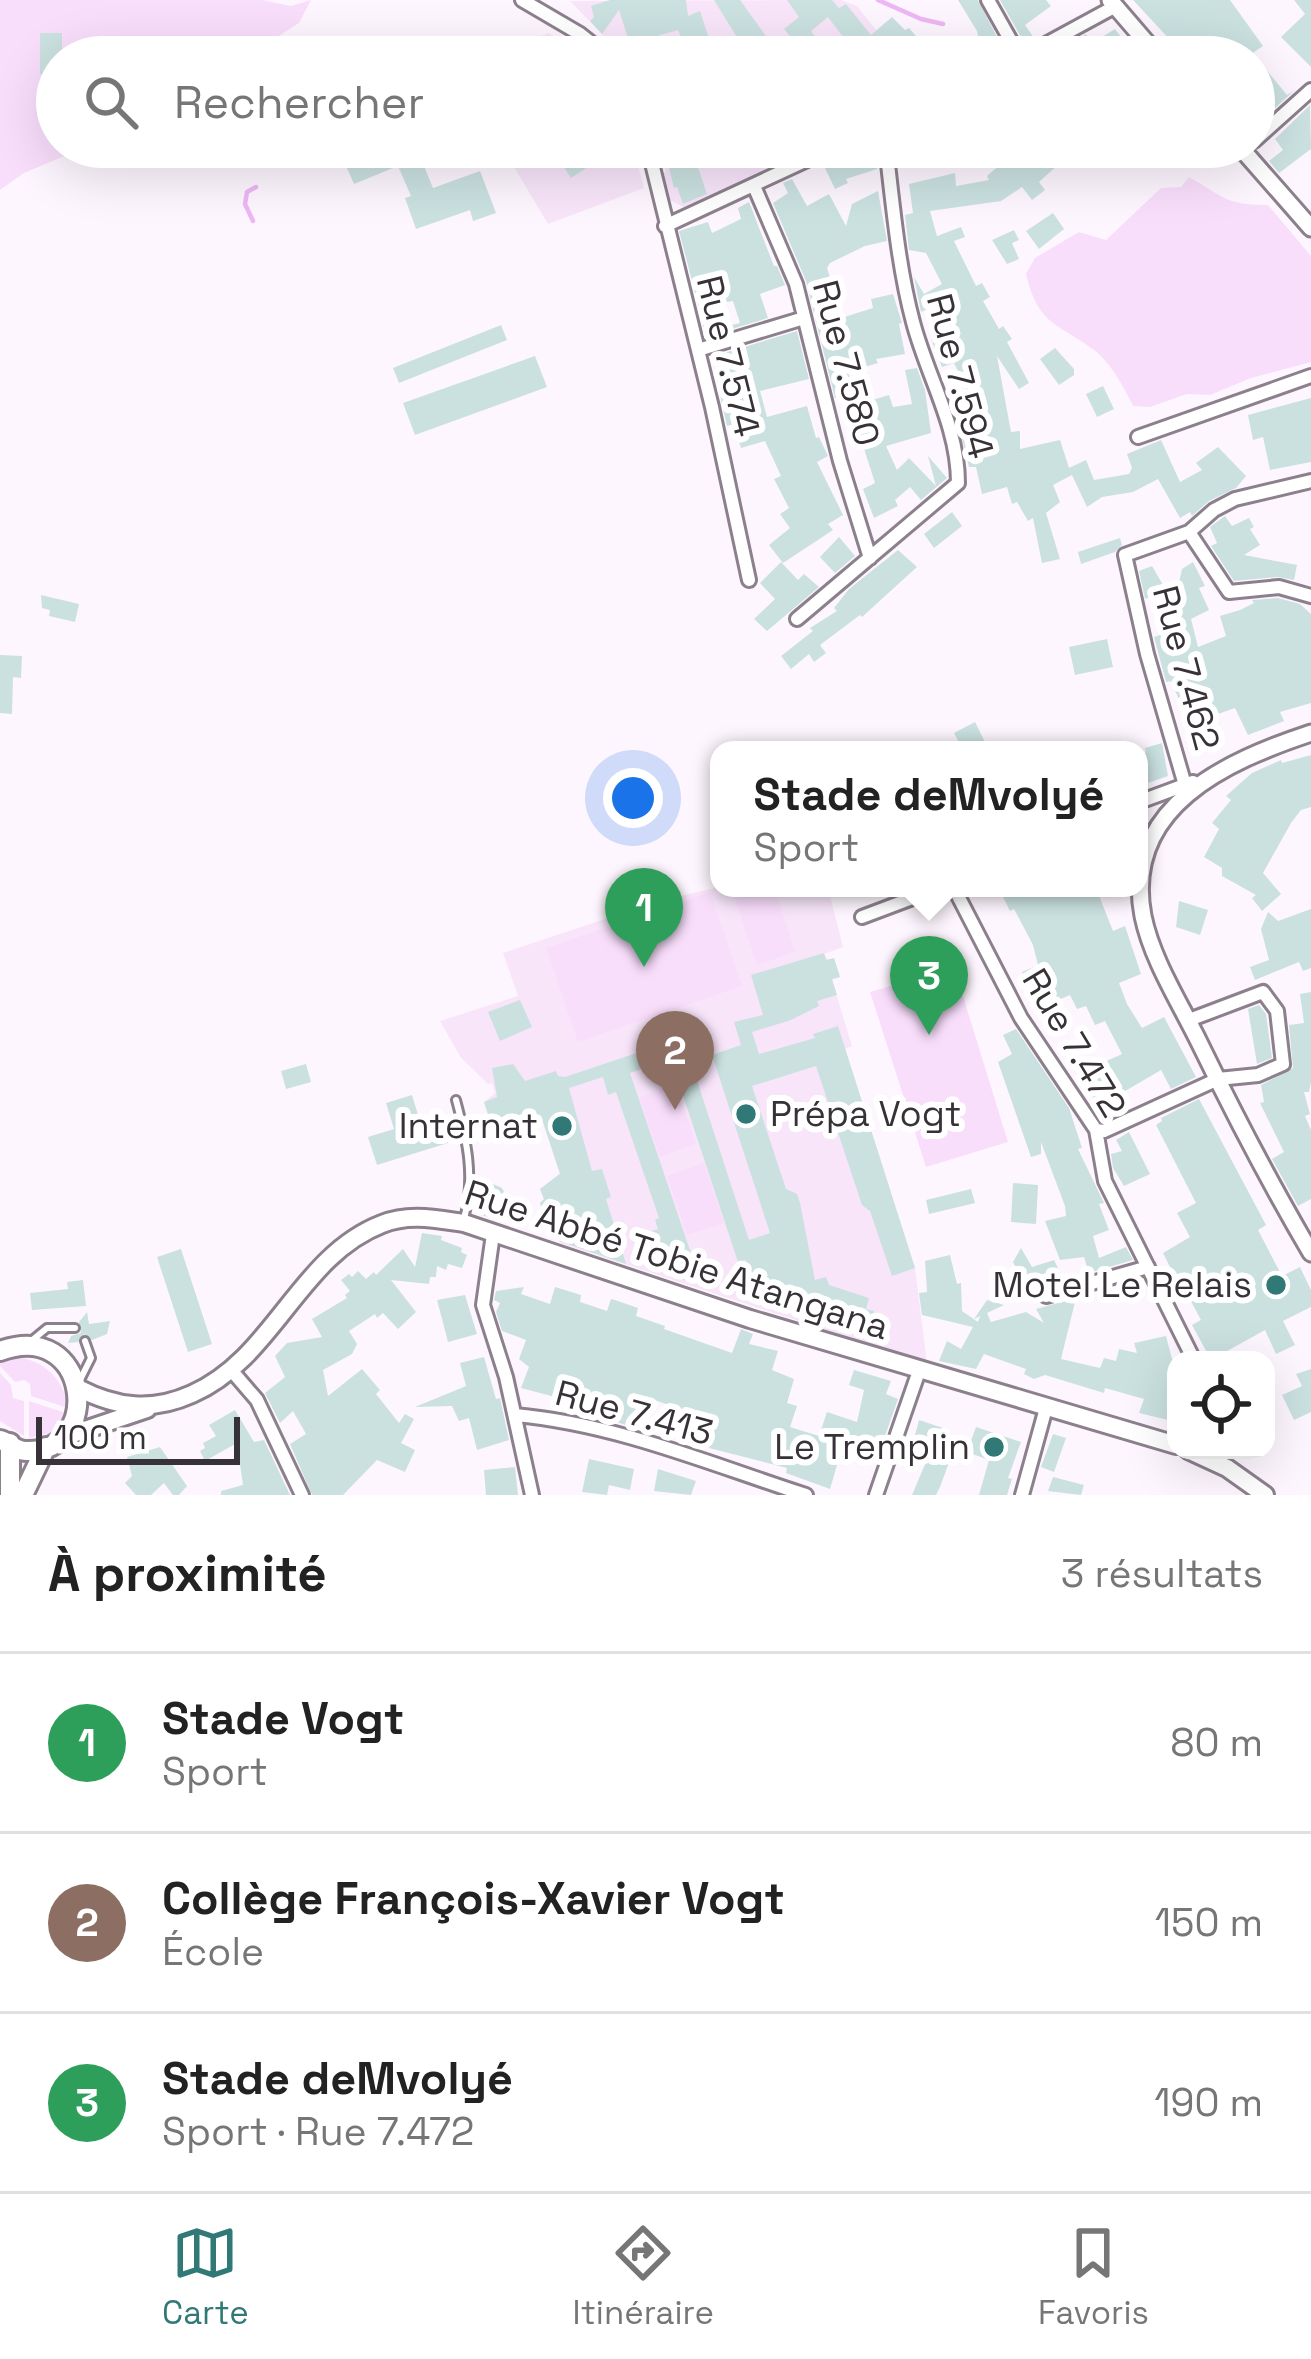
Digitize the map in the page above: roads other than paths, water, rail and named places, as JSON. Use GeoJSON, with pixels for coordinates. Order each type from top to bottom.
{"type":"FeatureCollection","features":[{"type":"Feature","properties":{"kind":"main road","name":"Rue Abbé Tobie Atangana"},"geometry":{"type":"LineString","coordinates":[[54,1443],[206,1388],[232,1371],[263,1340],[328,1261],[354,1239],[398,1219],[417,1217],[464,1223],[919,1371],[1167,1442]]}},
{"type":"Feature","properties":{"kind":"main road"},"geometry":{"type":"LineString","coordinates":[[1,1349],[27,1345],[50,1351],[68,1366],[78,1386],[76,1415],[23,1495]]}},
{"type":"Feature","properties":{"kind":"main road"},"geometry":{"type":"LineString","coordinates":[[78,1386],[116,1404],[153,1407]]}},
{"type":"Feature","properties":{"kind":"main road"},"geometry":{"type":"LineString","coordinates":[[5,1442],[27,1451],[54,1443]]}},
{"type":"Feature","properties":{"kind":"main road"},"geometry":{"type":"LineString","coordinates":[[5,1442],[10,1495]]}},
{"type":"Feature","properties":{"kind":"main road"},"geometry":{"type":"LineString","coordinates":[[1207,1459],[1265,1495]]}},
{"type":"Feature","properties":{"kind":"street"},"geometry":{"type":"LineString","coordinates":[[522,0],[583,36]]}},
{"type":"Feature","properties":{"kind":"street"},"geometry":{"type":"LineString","coordinates":[[988,0],[1009,36]]}},
{"type":"Feature","properties":{"kind":"street"},"geometry":{"type":"LineString","coordinates":[[1056,36],[1112,3],[1141,36]]}},
{"type":"Feature","properties":{"kind":"street"},"geometry":{"type":"LineString","coordinates":[[1275,122],[1311,90]]}},
{"type":"Feature","properties":{"kind":"street","name":"Rue 7.574"},"geometry":{"type":"LineString","coordinates":[[653,168],[749,580]]}},
{"type":"Feature","properties":{"kind":"street"},"geometry":{"type":"LineString","coordinates":[[665,226],[792,168]]}},
{"type":"Feature","properties":{"kind":"street","name":"Rue 7.594"},"geometry":{"type":"LineString","coordinates":[[797,619],[958,483],[948,423],[906,296],[889,168]]}},
{"type":"Feature","properties":{"kind":"street"},"geometry":{"type":"LineString","coordinates":[[1265,168],[1307,216]]}},
{"type":"Feature","properties":{"kind":"street","name":"Rue 7.580"},"geometry":{"type":"LineString","coordinates":[[754,187],[789,265],[870,558]]}},
{"type":"Feature","properties":{"kind":"street"},"geometry":{"type":"LineString","coordinates":[[698,350],[804,318]]}},
{"type":"Feature","properties":{"kind":"street"},"geometry":{"type":"LineString","coordinates":[[1138,437],[1311,376]]}},
{"type":"Feature","properties":{"kind":"street","name":"Rue 7.462"},"geometry":{"type":"LineString","coordinates":[[1185,785],[1147,654],[1125,555],[1189,532],[1235,499],[1311,482]]}},
{"type":"Feature","properties":{"kind":"street"},"geometry":{"type":"LineString","coordinates":[[1189,532],[1229,592],[1279,587],[1311,596]]}},
{"type":"Feature","properties":{"kind":"street"},"geometry":{"type":"LineString","coordinates":[[1148,799],[1311,733]]}},
{"type":"Feature","properties":{"kind":"street"},"geometry":{"type":"LineString","coordinates":[[1148,863],[1158,827],[1205,778]]}},
{"type":"Feature","properties":{"kind":"street"},"geometry":{"type":"LineString","coordinates":[[862,917],[915,897]]}},
{"type":"Feature","properties":{"kind":"street","name":"Rue 7.472"},"geometry":{"type":"LineString","coordinates":[[959,897],[1021,1018],[1096,1130],[1105,1181],[1190,1351]]}},
{"type":"Feature","properties":{"kind":"street"},"geometry":{"type":"LineString","coordinates":[[1142,897],[1151,940],[1218,1079],[1311,1253]]}},
{"type":"Feature","properties":{"kind":"street"},"geometry":{"type":"LineString","coordinates":[[1096,1130],[1104,1131],[1218,1079],[1258,1076],[1283,1064],[1272,999],[1263,992],[1189,1020]]}},
{"type":"Feature","properties":{"kind":"street"},"geometry":{"type":"LineString","coordinates":[[493,1234],[483,1305],[532,1495]]}},
{"type":"Feature","properties":{"kind":"street"},"geometry":{"type":"LineString","coordinates":[[1046,1297],[1148,1267]]}},
{"type":"Feature","properties":{"kind":"street"},"geometry":{"type":"LineString","coordinates":[[232,1371],[257,1400],[302,1495]]}},
{"type":"Feature","properties":{"kind":"street"},"geometry":{"type":"LineString","coordinates":[[876,1495],[919,1371]]}},
{"type":"Feature","properties":{"kind":"street"},"geometry":{"type":"LineString","coordinates":[[1022,1495],[1046,1408]]}},
{"type":"Feature","properties":{"kind":"street","name":"Rue 7.413"},"geometry":{"type":"LineString","coordinates":[[515,1415],[604,1429],[806,1495]]}},
{"type":"Feature","properties":{"kind":"lane"},"geometry":{"type":"LineString","coordinates":[[456,1100],[470,1160],[471,1194],[464,1223]]}},
{"type":"Feature","properties":{"kind":"lane"},"geometry":{"type":"LineString","coordinates":[[27,1345],[47,1328],[75,1328]]}},
{"type":"Feature","properties":{"kind":"lane"},"geometry":{"type":"LineString","coordinates":[[78,1386],[91,1358],[85,1341]]}},
{"type":"Feature","properties":{"kind":"waterway"},"geometry":{"type":"LineString","coordinates":[[878,0],[943,24]]}},
{"type":"Feature","properties":{"kind":"waterway"},"geometry":{"type":"LineString","coordinates":[[253,221],[245,204],[247,192],[256,187]]}},
{"type":"Feature","properties":{"kind":"place","name":"Stade Vogt"},"geometry":{"type":"Point","coordinates":[644,967]}},
{"type":"Feature","properties":{"kind":"place","name":"Stade deMvolyé"},"geometry":{"type":"Point","coordinates":[929,1035]}},
{"type":"Feature","properties":{"kind":"place","name":"Collège François-Xavier Vogt"},"geometry":{"type":"Point","coordinates":[675,1110]}},
{"type":"Feature","properties":{"kind":"place","name":"Prépa Vogt"},"geometry":{"type":"Point","coordinates":[746,1114]}},
{"type":"Feature","properties":{"kind":"place","name":"Internat"},"geometry":{"type":"Point","coordinates":[562,1126]}},
{"type":"Feature","properties":{"kind":"place","name":"Motel Le Relais"},"geometry":{"type":"Point","coordinates":[1276,1285]}},
{"type":"Feature","properties":{"kind":"place","name":"Le Tremplin"},"geometry":{"type":"Point","coordinates":[994,1447]}}]}
